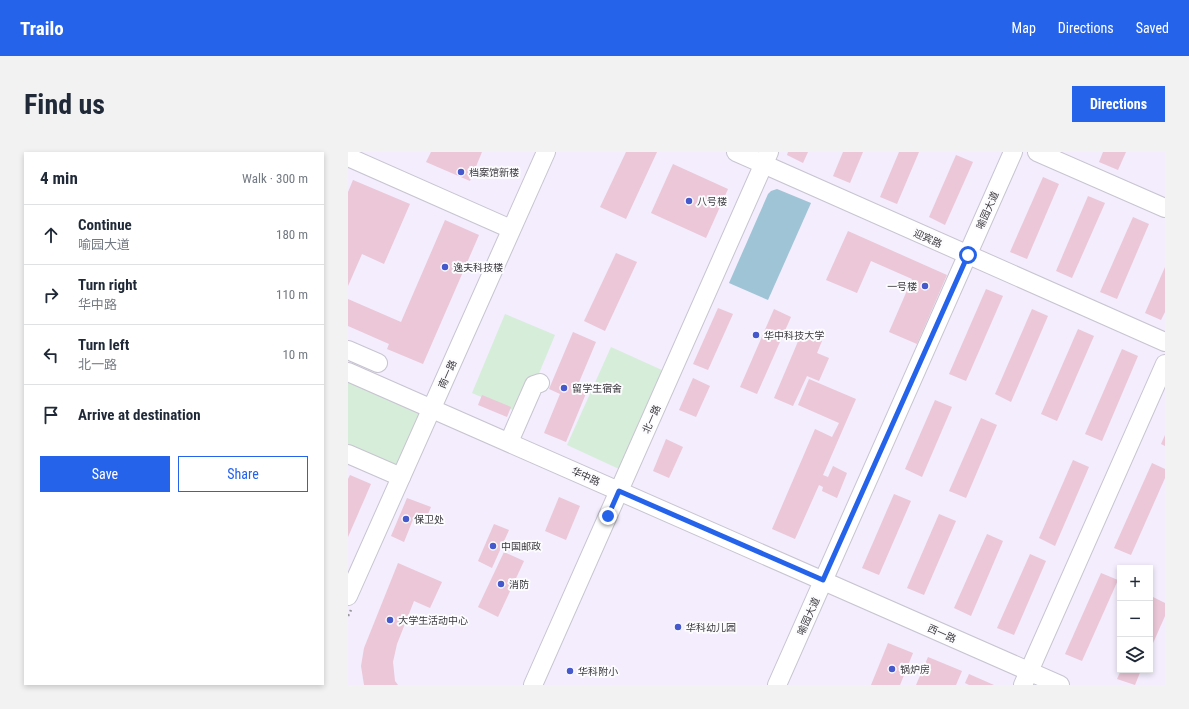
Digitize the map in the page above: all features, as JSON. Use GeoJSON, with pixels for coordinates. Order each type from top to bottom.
{"type":"FeatureCollection","features":[{"type":"Feature","properties":{"kind":"street","name":"南一路"},"geometry":{"type":"LineString","coordinates":[[348,596],[546,152]]}},
{"type":"Feature","properties":{"kind":"street","name":"迎宾路"},"geometry":{"type":"LineString","coordinates":[[736,152],[766,158],[968,255],[1165,342]]}},
{"type":"Feature","properties":{"kind":"street","name":"喻园大道"},"geometry":{"type":"LineString","coordinates":[[777,685],[1013,152]]}},
{"type":"Feature","properties":{"kind":"street"},"geometry":{"type":"LineString","coordinates":[[1037,152],[1165,208]]}},
{"type":"Feature","properties":{"kind":"street"},"geometry":{"type":"LineString","coordinates":[[348,157],[511,229]]}},
{"type":"Feature","properties":{"kind":"street","name":"北一路"},"geometry":{"type":"LineString","coordinates":[[533,685],[766,158]]}},
{"type":"Feature","properties":{"kind":"street"},"geometry":{"type":"LineString","coordinates":[[348,350],[378,363]]}},
{"type":"Feature","properties":{"kind":"street"},"geometry":{"type":"LineString","coordinates":[[1026,678],[1165,364]]}},
{"type":"Feature","properties":{"kind":"street","name":"华中路"},"geometry":{"type":"LineString","coordinates":[[348,372],[823,580]]}},
{"type":"Feature","properties":{"kind":"street"},"geometry":{"type":"LineString","coordinates":[[509,442],[534,385],[540,383]]}},
{"type":"Feature","properties":{"kind":"street"},"geometry":{"type":"LineString","coordinates":[[348,454],[401,477]]}},
{"type":"Feature","properties":{"kind":"street","name":"西一路"},"geometry":{"type":"LineString","coordinates":[[823,580],[1026,678],[1060,685]]}},
{"type":"Feature","properties":{"kind":"shaded area","name":"华中科技大学"},"geometry":{"type":"Polygon","coordinates":[[[348,152],[1165,152],[1165,685],[348,685],[348,152]]]}},
{"type":"Feature","properties":{"kind":"green space"},"geometry":{"type":"Polygon","coordinates":[[[505,314],[555,335],[522,414],[472,393],[505,314]]]}},
{"type":"Feature","properties":{"kind":"green space"},"geometry":{"type":"Polygon","coordinates":[[[611,347],[664,371],[619,469],[567,445],[611,347]]]}},
{"type":"Feature","properties":{"kind":"green space"},"geometry":{"type":"Polygon","coordinates":[[[348,378],[423,411],[398,466],[348,444],[348,378]]]}},
{"type":"Feature","properties":{"kind":"water"},"geometry":{"type":"Polygon","coordinates":[[[777,189],[811,203],[768,300],[729,283],[768,194],[777,189]]]}},
{"type":"Feature","properties":{"kind":"building","name":"档案馆新楼"},"geometry":{"type":"Polygon","coordinates":[[[431,152],[482,152],[470,181],[426,162],[431,152]]]}},
{"type":"Feature","properties":{"kind":"building"},"geometry":{"type":"Polygon","coordinates":[[[626,152],[657,152],[626,219],[600,207],[626,152]]]}},
{"type":"Feature","properties":{"kind":"building"},"geometry":{"type":"Polygon","coordinates":[[[788,152],[808,152],[803,163],[787,155],[788,152]]]}},
{"type":"Feature","properties":{"kind":"building"},"geometry":{"type":"Polygon","coordinates":[[[843,152],[863,152],[850,183],[833,176],[843,152]]]}},
{"type":"Feature","properties":{"kind":"building"},"geometry":{"type":"Polygon","coordinates":[[[899,152],[919,152],[897,204],[880,197],[899,152]]]}},
{"type":"Feature","properties":{"kind":"building"},"geometry":{"type":"Polygon","coordinates":[[[1103,152],[1126,152],[1118,170],[1099,162],[1103,152]]]}},
{"type":"Feature","properties":{"kind":"building"},"geometry":{"type":"Polygon","coordinates":[[[956,155],[973,162],[945,225],[929,217],[956,155]]]}},
{"type":"Feature","properties":{"kind":"building","name":"八号楼"},"geometry":{"type":"Polygon","coordinates":[[[673,164],[728,189],[706,238],[651,213],[673,164]]]}},
{"type":"Feature","properties":{"kind":"building"},"geometry":{"type":"Polygon","coordinates":[[[1043,177],[1059,184],[1027,259],[1010,252],[1043,177]]]}},
{"type":"Feature","properties":{"kind":"building"},"geometry":{"type":"Polygon","coordinates":[[[353,180],[410,204],[384,264],[362,254],[348,286],[348,192],[353,180]]]}},
{"type":"Feature","properties":{"kind":"building"},"geometry":{"type":"Polygon","coordinates":[[[1088,196],[1105,203],[1072,278],[1056,271],[1088,196]]]}},
{"type":"Feature","properties":{"kind":"building"},"geometry":{"type":"Polygon","coordinates":[[[1133,217],[1149,224],[1117,299],[1100,292],[1133,217]]]}},
{"type":"Feature","properties":{"kind":"building","name":"逸夫科技楼"},"geometry":{"type":"Polygon","coordinates":[[[445,220],[479,235],[423,364],[387,349],[389,344],[348,326],[348,299],[401,322],[445,220]]]}},
{"type":"Feature","properties":{"kind":"building","name":"一号楼"},"geometry":{"type":"Polygon","coordinates":[[[848,231],[947,275],[917,344],[889,332],[912,279],[871,261],[857,293],[826,280],[848,231]]]}},
{"type":"Feature","properties":{"kind":"building"},"geometry":{"type":"Polygon","coordinates":[[[616,253],[637,262],[605,331],[584,321],[616,253]]]}},
{"type":"Feature","properties":{"kind":"building"},"geometry":{"type":"Polygon","coordinates":[[[1165,267],[1165,312],[1161,320],[1145,313],[1165,267]]]}},
{"type":"Feature","properties":{"kind":"building"},"geometry":{"type":"Polygon","coordinates":[[[986,289],[1003,296],[966,381],[949,374],[986,289]]]}},
{"type":"Feature","properties":{"kind":"building"},"geometry":{"type":"Polygon","coordinates":[[[718,308],[733,314],[708,370],[693,364],[718,308]]]}},
{"type":"Feature","properties":{"kind":"building"},"geometry":{"type":"Polygon","coordinates":[[[774,309],[791,317],[757,394],[740,387],[774,309]]]}},
{"type":"Feature","properties":{"kind":"building"},"geometry":{"type":"Polygon","coordinates":[[[1032,309],[1048,316],[1011,402],[995,394],[1032,309]]]}},
{"type":"Feature","properties":{"kind":"building"},"geometry":{"type":"Polygon","coordinates":[[[1078,329],[1094,336],[1057,421],[1041,414],[1078,329]]]}},
{"type":"Feature","properties":{"kind":"building","name":"留学生宿舍"},"geometry":{"type":"Polygon","coordinates":[[[573,332],[596,342],[577,387],[587,391],[566,442],[544,433],[560,394],[549,389],[573,332]]]}},
{"type":"Feature","properties":{"kind":"building"},"geometry":{"type":"Polygon","coordinates":[[[802,332],[822,341],[817,353],[829,358],[819,381],[807,376],[793,406],[774,398],[802,332]]]}},
{"type":"Feature","properties":{"kind":"building"},"geometry":{"type":"Polygon","coordinates":[[[1122,349],[1138,356],[1102,441],[1085,434],[1122,349]]]}},
{"type":"Feature","properties":{"kind":"building"},"geometry":{"type":"Polygon","coordinates":[[[693,378],[710,386],[696,417],[679,410],[693,378]]]}},
{"type":"Feature","properties":{"kind":"building"},"geometry":{"type":"Polygon","coordinates":[[[809,379],[856,399],[823,475],[828,477],[833,466],[847,473],[837,498],[822,491],[823,487],[819,485],[795,539],[772,529],[815,429],[832,437],[839,423],[798,405],[809,379]]]}},
{"type":"Feature","properties":{"kind":"building"},"geometry":{"type":"Polygon","coordinates":[[[482,395],[511,407],[507,417],[478,405],[482,395]]]}},
{"type":"Feature","properties":{"kind":"building"},"geometry":{"type":"Polygon","coordinates":[[[935,400],[952,407],[922,477],[905,469],[935,400]]]}},
{"type":"Feature","properties":{"kind":"building"},"geometry":{"type":"Polygon","coordinates":[[[981,418],[997,425],[966,498],[949,491],[981,418]]]}},
{"type":"Feature","properties":{"kind":"building"},"geometry":{"type":"Polygon","coordinates":[[[1165,435],[1165,446],[1161,444],[1165,435]]]}},
{"type":"Feature","properties":{"kind":"building"},"geometry":{"type":"Polygon","coordinates":[[[666,439],[683,447],[669,478],[653,471],[666,439]]]}},
{"type":"Feature","properties":{"kind":"building"},"geometry":{"type":"Polygon","coordinates":[[[1073,460],[1089,467],[1055,546],[1039,538],[1073,460]]]}},
{"type":"Feature","properties":{"kind":"building"},"geometry":{"type":"Polygon","coordinates":[[[1152,463],[1165,469],[1165,478],[1131,555],[1114,548],[1152,463]]]}},
{"type":"Feature","properties":{"kind":"building"},"geometry":{"type":"Polygon","coordinates":[[[350,475],[371,484],[348,537],[348,479],[350,475]]]}},
{"type":"Feature","properties":{"kind":"building"},"geometry":{"type":"Polygon","coordinates":[[[894,494],[911,501],[879,575],[862,568],[894,494]]]}},
{"type":"Feature","properties":{"kind":"building"},"geometry":{"type":"Polygon","coordinates":[[[559,497],[580,506],[566,540],[545,531],[559,497]]]}},
{"type":"Feature","properties":{"kind":"building","name":"保卫处"},"geometry":{"type":"Polygon","coordinates":[[[407,498],[431,507],[425,521],[414,517],[404,542],[391,536],[407,498]]]}},
{"type":"Feature","properties":{"kind":"building"},"geometry":{"type":"Polygon","coordinates":[[[939,514],[956,521],[924,595],[907,588],[939,514]]]}},
{"type":"Feature","properties":{"kind":"building","name":"中国邮政"},"geometry":{"type":"Polygon","coordinates":[[[494,524],[509,530],[492,568],[478,561],[494,524]]]}},
{"type":"Feature","properties":{"kind":"building"},"geometry":{"type":"Polygon","coordinates":[[[987,534],[1003,541],[971,616],[954,608],[987,534]]]}},
{"type":"Feature","properties":{"kind":"building","name":"消防"},"geometry":{"type":"Polygon","coordinates":[[[504,552],[524,561],[498,617],[478,607],[504,552]]]}},
{"type":"Feature","properties":{"kind":"building"},"geometry":{"type":"Polygon","coordinates":[[[1030,554],[1046,561],[1014,635],[997,628],[1030,554]]]}},
{"type":"Feature","properties":{"kind":"building","name":"大学生活动中心"},"geometry":{"type":"Polygon","coordinates":[[[398,563],[442,582],[430,608],[414,601],[397,644],[393,662],[395,681],[398,685],[364,685],[361,666],[364,648],[398,563]]]}},
{"type":"Feature","properties":{"kind":"building"},"geometry":{"type":"Polygon","coordinates":[[[1101,573],[1117,580],[1082,661],[1065,654],[1101,573]]]}},
{"type":"Feature","properties":{"kind":"building"},"geometry":{"type":"Polygon","coordinates":[[[1153,597],[1165,603],[1165,616],[1153,643],[1153,597]]]}},
{"type":"Feature","properties":{"kind":"building","name":"锅炉房"},"geometry":{"type":"Polygon","coordinates":[[[888,643],[913,653],[900,685],[871,685],[888,643]]]}},
{"type":"Feature","properties":{"kind":"building","name":"锅炉房"},"geometry":{"type":"Polygon","coordinates":[[[928,657],[962,671],[956,685],[916,685],[928,657]]]}},
{"type":"Feature","properties":{"kind":"building"},"geometry":{"type":"Polygon","coordinates":[[[1120,673],[1140,673],[1135,685],[1117,679],[1120,673]]]}},
{"type":"Feature","properties":{"kind":"building"},"geometry":{"type":"Polygon","coordinates":[[[969,674],[994,685],[969,685],[965,683],[969,674]]]}},
{"type":"Feature","properties":{"kind":"place","name":"档案馆新楼"},"geometry":{"type":"Point","coordinates":[461,172]}},
{"type":"Feature","properties":{"kind":"place","name":"八号楼"},"geometry":{"type":"Point","coordinates":[689,201]}},
{"type":"Feature","properties":{"kind":"place","name":"逸夫科技楼"},"geometry":{"type":"Point","coordinates":[445,267]}},
{"type":"Feature","properties":{"kind":"place","name":"一号楼"},"geometry":{"type":"Point","coordinates":[925,286]}},
{"type":"Feature","properties":{"kind":"place","name":"华中科技大学"},"geometry":{"type":"Point","coordinates":[756,335]}},
{"type":"Feature","properties":{"kind":"place","name":"留学生宿舍"},"geometry":{"type":"Point","coordinates":[564,388]}},
{"type":"Feature","properties":{"kind":"place","name":"保卫处"},"geometry":{"type":"Point","coordinates":[406,519]}},
{"type":"Feature","properties":{"kind":"place","name":"中国邮政"},"geometry":{"type":"Point","coordinates":[493,546]}},
{"type":"Feature","properties":{"kind":"place","name":"消防"},"geometry":{"type":"Point","coordinates":[501,584]}},
{"type":"Feature","properties":{"kind":"place","name":"大学生活动中心"},"geometry":{"type":"Point","coordinates":[390,620]}},
{"type":"Feature","properties":{"kind":"place","name":"华科幼儿园"},"geometry":{"type":"Point","coordinates":[678,627]}},
{"type":"Feature","properties":{"kind":"place","name":"锅炉房"},"geometry":{"type":"Point","coordinates":[892,669]}},
{"type":"Feature","properties":{"kind":"place","name":"华科附小"},"geometry":{"type":"Point","coordinates":[570,671]}},
{"type":"Feature","properties":{"kind":"route"},"geometry":{"type":"LineString","coordinates":[[608,516],[619,491],[823,580],[968,255]]}}]}
